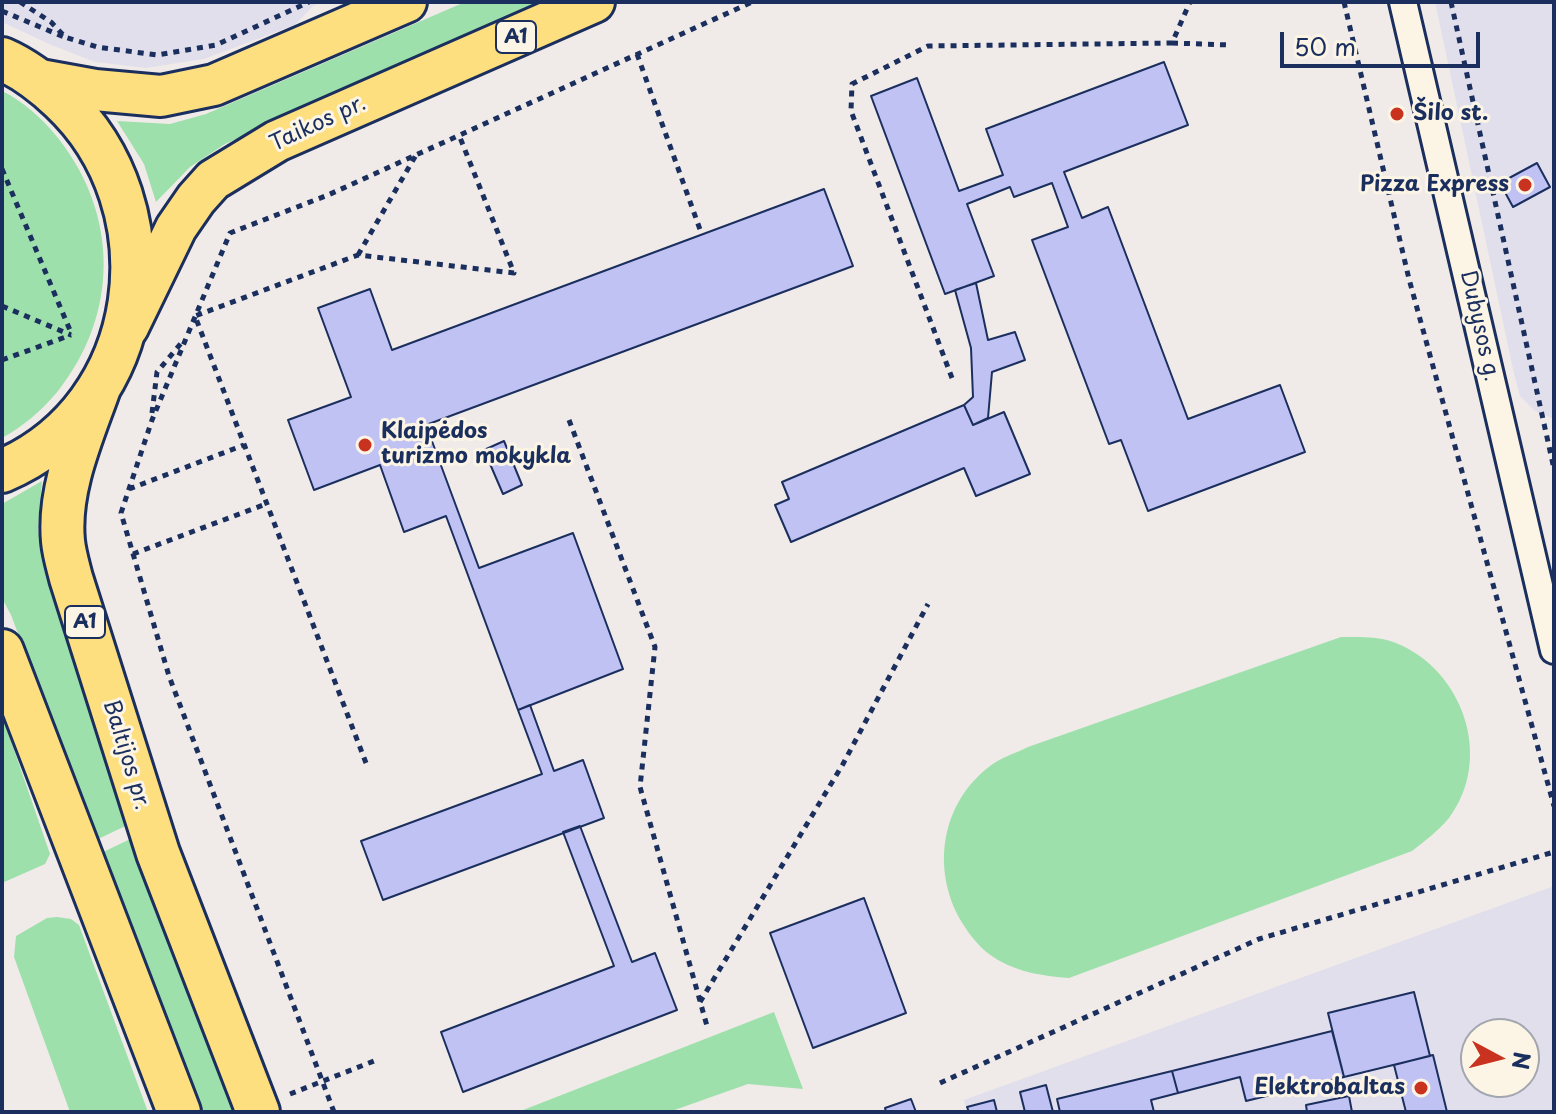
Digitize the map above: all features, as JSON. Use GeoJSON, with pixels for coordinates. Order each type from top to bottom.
{"type":"FeatureCollection","features":[{"type":"Feature","properties":{"kind":"highway","name":"A1"},"geometry":{"type":"LineString","coordinates":[[2,59],[40,80],[82,120],[113,169],[130,224],[133,282],[122,338],[99,388],[60,434],[2,471]]}},
{"type":"Feature","properties":{"kind":"highway","name":"Baltijos pr."},"geometry":{"type":"LineString","coordinates":[[99,388],[65,499],[63,540],[71,578],[158,853],[274,1103]]}},
{"type":"Feature","properties":{"kind":"highway"},"geometry":{"type":"LineString","coordinates":[[2,651],[179,1112]]}},
{"type":"Feature","properties":{"kind":"main road","name":"A1"},"geometry":{"type":"LineString","coordinates":[[40,80],[95,90],[161,96],[188,91],[214,85],[406,2]]}},
{"type":"Feature","properties":{"kind":"main road","name":"Taikos pr."},"geometry":{"type":"LineString","coordinates":[[122,338],[176,228],[213,180],[277,141],[594,2]]}},
{"type":"Feature","properties":{"kind":"street","name":"Dubysos g."},"geometry":{"type":"LineString","coordinates":[[1403,2],[1554,650]]}},
{"type":"Feature","properties":{"kind":"path"},"geometry":{"type":"LineString","coordinates":[[20,2],[51,22],[65,37]]}},
{"type":"Feature","properties":{"kind":"path"},"geometry":{"type":"LineString","coordinates":[[2,11],[97,47],[157,55],[216,45],[309,2]]}},
{"type":"Feature","properties":{"kind":"path"},"geometry":{"type":"LineString","coordinates":[[334,1112],[169,676],[121,513],[152,420],[230,233],[328,195],[752,2]]}},
{"type":"Feature","properties":{"kind":"path"},"geometry":{"type":"LineString","coordinates":[[1172,43],[1190,2]]}},
{"type":"Feature","properties":{"kind":"path"},"geometry":{"type":"LineString","coordinates":[[1344,2],[1409,279],[1554,806]]}},
{"type":"Feature","properties":{"kind":"path"},"geometry":{"type":"LineString","coordinates":[[1451,2],[1554,469]]}},
{"type":"Feature","properties":{"kind":"path"},"geometry":{"type":"LineString","coordinates":[[952,378],[851,111],[852,84],[928,46],[1230,45]]}},
{"type":"Feature","properties":{"kind":"path"},"geometry":{"type":"LineString","coordinates":[[637,54],[702,235]]}},
{"type":"Feature","properties":{"kind":"path"},"geometry":{"type":"LineString","coordinates":[[195,316],[358,255],[514,273],[459,135]]}},
{"type":"Feature","properties":{"kind":"path"},"geometry":{"type":"LineString","coordinates":[[358,255],[416,154]]}},
{"type":"Feature","properties":{"kind":"path"},"geometry":{"type":"LineString","coordinates":[[2,169],[72,335]]}},
{"type":"Feature","properties":{"kind":"path"},"geometry":{"type":"LineString","coordinates":[[2,306],[72,335]]}},
{"type":"Feature","properties":{"kind":"path"},"geometry":{"type":"LineString","coordinates":[[195,316],[366,763]]}},
{"type":"Feature","properties":{"kind":"path"},"geometry":{"type":"LineString","coordinates":[[2,360],[72,335]]}},
{"type":"Feature","properties":{"kind":"path"},"geometry":{"type":"LineString","coordinates":[[152,420],[157,372],[186,337]]}},
{"type":"Feature","properties":{"kind":"path"},"geometry":{"type":"LineString","coordinates":[[569,420],[655,647],[640,787],[707,1026]]}},
{"type":"Feature","properties":{"kind":"path"},"geometry":{"type":"LineString","coordinates":[[129,489],[244,445]]}},
{"type":"Feature","properties":{"kind":"path"},"geometry":{"type":"LineString","coordinates":[[133,554],[266,504]]}},
{"type":"Feature","properties":{"kind":"path"},"geometry":{"type":"LineString","coordinates":[[700,1002],[843,764],[928,604]]}},
{"type":"Feature","properties":{"kind":"path"},"geometry":{"type":"LineString","coordinates":[[940,1083],[1259,939],[1554,852]]}},
{"type":"Feature","properties":{"kind":"path"},"geometry":{"type":"LineString","coordinates":[[274,1103],[374,1061]]}},
{"type":"Feature","properties":{"kind":"shaded area"},"geometry":{"type":"Polygon","coordinates":[[[2,2],[323,2],[313,6],[295,25],[204,59],[146,68],[95,62],[49,44],[2,22],[2,2]]]}},
{"type":"Feature","properties":{"kind":"shaded area"},"geometry":{"type":"Polygon","coordinates":[[[1435,2],[1554,2],[1554,419],[1535,411],[1520,396],[1435,2]]]}},
{"type":"Feature","properties":{"kind":"shaded area"},"geometry":{"type":"Polygon","coordinates":[[[1554,886],[1554,1112],[967,1112],[964,1100],[1554,886]]]}},
{"type":"Feature","properties":{"kind":"green space"},"geometry":{"type":"Polygon","coordinates":[[[465,2],[544,2],[225,144],[190,167],[156,202],[144,164],[117,121],[170,124],[206,114],[465,2]]]}},
{"type":"Feature","properties":{"kind":"green space"},"geometry":{"type":"Polygon","coordinates":[[[2,91],[25,105],[46,124],[78,168],[92,199],[101,232],[104,264],[101,297],[92,330],[78,361],[46,404],[2,438],[2,91]]]}},
{"type":"Feature","properties":{"kind":"green space"},"geometry":{"type":"Polygon","coordinates":[[[42,481],[38,530],[47,577],[138,820],[96,840],[2,598],[2,504],[42,481]]]}},
{"type":"Feature","properties":{"kind":"green space"},"geometry":{"type":"Polygon","coordinates":[[[1341,637],[1369,637],[1396,643],[1419,656],[1439,673],[1454,694],[1470,743],[1469,769],[1462,794],[1449,818],[1427,840],[1412,851],[1069,978],[1015,968],[998,960],[972,938],[952,901],[946,880],[946,838],[951,818],[961,799],[973,781],[990,766],[1028,747],[1341,637]]]}},
{"type":"Feature","properties":{"kind":"green space"},"geometry":{"type":"Polygon","coordinates":[[[2,715],[50,854],[45,864],[2,883],[2,715]]]}},
{"type":"Feature","properties":{"kind":"green space"},"geometry":{"type":"Polygon","coordinates":[[[143,833],[248,1112],[199,1112],[101,853],[143,833]]]}},
{"type":"Feature","properties":{"kind":"green space"},"geometry":{"type":"Polygon","coordinates":[[[47,918],[71,919],[79,925],[148,1112],[70,1112],[14,957],[16,936],[47,918]]]}},
{"type":"Feature","properties":{"kind":"green space"},"geometry":{"type":"Polygon","coordinates":[[[774,1012],[803,1089],[748,1084],[669,1112],[518,1112],[774,1012]]]}},
{"type":"Feature","properties":{"kind":"building"},"geometry":{"type":"Polygon","coordinates":[[[1164,62],[1188,125],[1064,172],[1082,218],[1108,207],[1188,419],[1280,385],[1305,452],[1148,511],[1121,440],[1109,444],[1032,240],[1068,227],[1052,183],[1014,197],[1010,187],[967,204],[994,276],[945,294],[871,96],[917,78],[959,191],[1003,175],[986,129],[1164,62]]]}},
{"type":"Feature","properties":{"kind":"building","name":"Pizza Express"},"geometry":{"type":"Polygon","coordinates":[[[1537,163],[1550,187],[1513,207],[1500,183],[1537,163]]]}},
{"type":"Feature","properties":{"kind":"building","name":"Klaipėdos turizmo mokykla"},"geometry":{"type":"Polygon","coordinates":[[[824,189],[853,266],[426,425],[479,568],[573,533],[623,669],[518,710],[446,516],[404,532],[380,465],[314,490],[288,420],[351,397],[318,308],[370,289],[392,350],[824,189]]]}},
{"type":"Feature","properties":{"kind":"building"},"geometry":{"type":"Polygon","coordinates":[[[976,283],[988,340],[1015,332],[1025,360],[992,372],[988,418],[973,425],[964,405],[973,397],[971,348],[955,290],[976,283]]]}},
{"type":"Feature","properties":{"kind":"building"},"geometry":{"type":"Polygon","coordinates":[[[964,405],[973,425],[1004,412],[1030,474],[976,496],[964,468],[791,542],[775,505],[789,499],[782,482],[964,405]]]}},
{"type":"Feature","properties":{"kind":"building"},"geometry":{"type":"Polygon","coordinates":[[[504,441],[522,485],[503,494],[484,450],[504,441]]]}},
{"type":"Feature","properties":{"kind":"building"},"geometry":{"type":"Polygon","coordinates":[[[530,705],[554,771],[583,760],[604,818],[383,900],[361,841],[542,774],[518,710],[530,705]]]}},
{"type":"Feature","properties":{"kind":"building"},"geometry":{"type":"Polygon","coordinates":[[[580,826],[632,962],[655,953],[677,1010],[463,1092],[441,1032],[614,966],[563,832],[580,826]]]}},
{"type":"Feature","properties":{"kind":"building"},"geometry":{"type":"Polygon","coordinates":[[[864,898],[906,1013],[813,1048],[770,933],[864,898]]]}},
{"type":"Feature","properties":{"kind":"building"},"geometry":{"type":"Polygon","coordinates":[[[1414,992],[1430,1056],[1344,1077],[1328,1013],[1414,992]]]}},
{"type":"Feature","properties":{"kind":"building"},"geometry":{"type":"Polygon","coordinates":[[[1332,1031],[1344,1077],[1246,1101],[1240,1077],[1178,1093],[1172,1071],[1332,1031]]]}},
{"type":"Feature","properties":{"kind":"building","name":"Elektrobaltas"},"geometry":{"type":"Polygon","coordinates":[[[1433,1055],[1447,1112],[1406,1112],[1394,1065],[1433,1055]]]}},
{"type":"Feature","properties":{"kind":"building"},"geometry":{"type":"Polygon","coordinates":[[[1172,1071],[1178,1093],[1151,1100],[1154,1112],[1060,1112],[1057,1099],[1172,1071]]]}},
{"type":"Feature","properties":{"kind":"building"},"geometry":{"type":"Polygon","coordinates":[[[1046,1085],[1053,1112],[1025,1112],[1020,1092],[1046,1085]]]}},
{"type":"Feature","properties":{"kind":"building"},"geometry":{"type":"Polygon","coordinates":[[[1349,1096],[1352,1112],[1307,1112],[1306,1105],[1349,1096]]]}},
{"type":"Feature","properties":{"kind":"building"},"geometry":{"type":"Polygon","coordinates":[[[911,1099],[916,1112],[886,1112],[885,1108],[911,1099]]]}},
{"type":"Feature","properties":{"kind":"building"},"geometry":{"type":"Polygon","coordinates":[[[994,1100],[997,1112],[969,1112],[967,1107],[994,1100]]]}},
{"type":"Feature","properties":{"kind":"place","name":"Šilo st."},"geometry":{"type":"Point","coordinates":[1397,114]}},
{"type":"Feature","properties":{"kind":"place","name":"Pizza Express"},"geometry":{"type":"Point","coordinates":[1525,185]}},
{"type":"Feature","properties":{"kind":"place","name":"Klaipėdos turizmo mokykla"},"geometry":{"type":"Point","coordinates":[365,445]}},
{"type":"Feature","properties":{"kind":"place","name":"Elektrobaltas"},"geometry":{"type":"Point","coordinates":[1421,1088]}}]}
